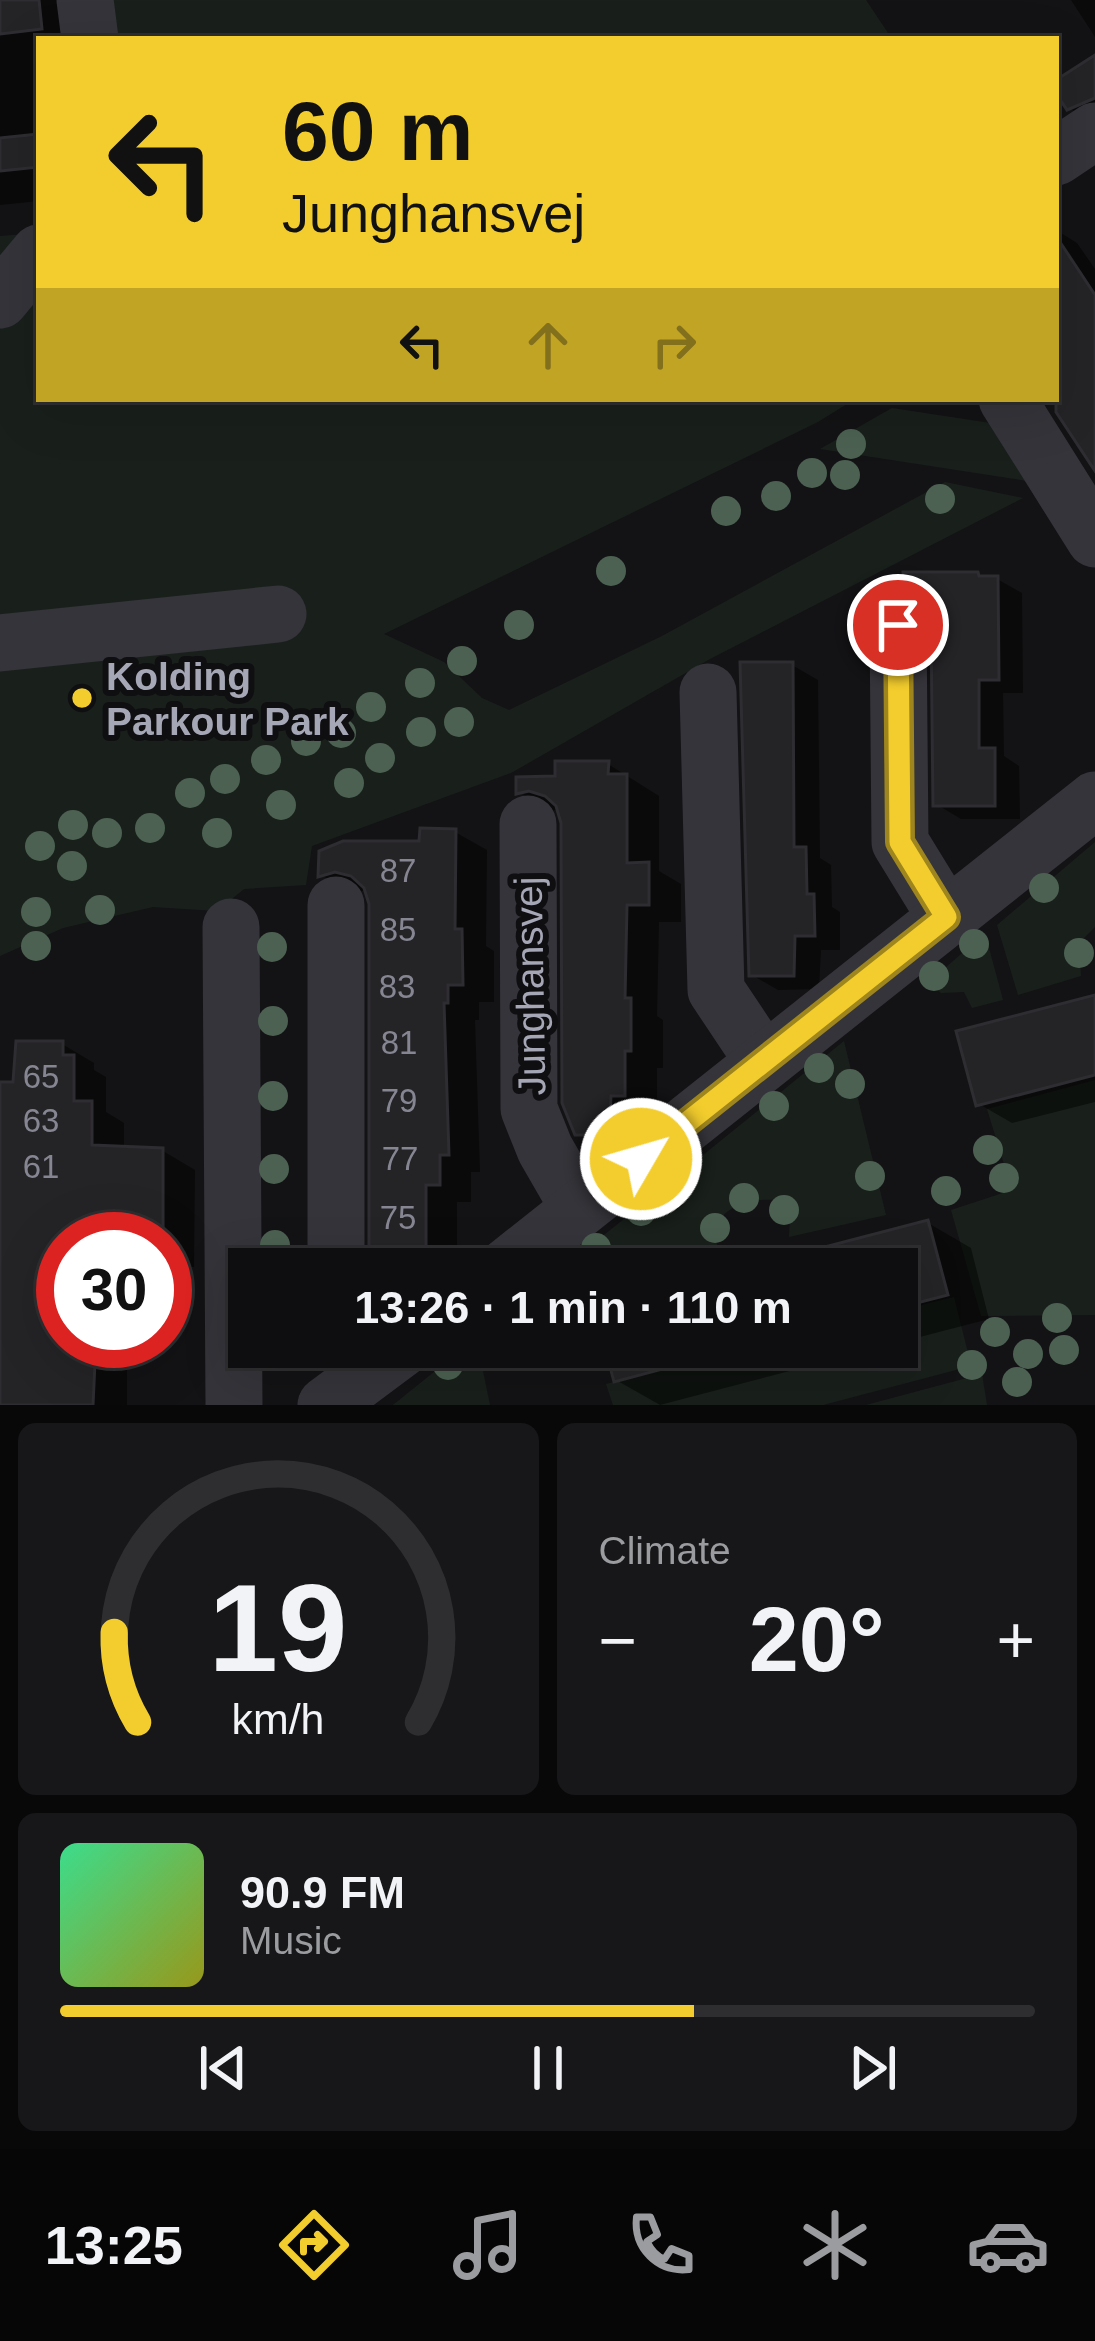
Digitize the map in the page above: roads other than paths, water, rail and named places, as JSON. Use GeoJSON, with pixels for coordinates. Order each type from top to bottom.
{"type":"FeatureCollection","features":[{"type":"Feature","properties":{"kind":"street"},"geometry":{"type":"LineString","coordinates":[[85,0],[90,36]]}},
{"type":"Feature","properties":{"kind":"street"},"geometry":{"type":"LineString","coordinates":[[1059,155],[1095,131]]}},
{"type":"Feature","properties":{"kind":"street"},"geometry":{"type":"LineString","coordinates":[[0,300],[36,257]]}},
{"type":"Feature","properties":{"kind":"street"},"geometry":{"type":"LineString","coordinates":[[1008,402],[1095,539]]}},
{"type":"Feature","properties":{"kind":"street"},"geometry":{"type":"LineString","coordinates":[[0,643],[278,614]]}},
{"type":"Feature","properties":{"kind":"street"},"geometry":{"type":"LineString","coordinates":[[898,625],[900,842],[946,917]]}},
{"type":"Feature","properties":{"kind":"street"},"geometry":{"type":"LineString","coordinates":[[708,692],[716,990],[764,1062]]}},
{"type":"Feature","properties":{"kind":"street"},"geometry":{"type":"LineString","coordinates":[[530,1248],[1095,800]]}},
{"type":"Feature","properties":{"kind":"street","name":"Junghansvej"},"geometry":{"type":"LineString","coordinates":[[528,824],[529,1108],[545,1149],[579,1208]]}},
{"type":"Feature","properties":{"kind":"street"},"geometry":{"type":"LineString","coordinates":[[335,1248],[336,905]]}},
{"type":"Feature","properties":{"kind":"street"},"geometry":{"type":"LineString","coordinates":[[231,927],[234,1405]]}},
{"type":"Feature","properties":{"kind":"street"},"geometry":{"type":"LineString","coordinates":[[326,1405],[371,1368]]}},
{"type":"Feature","properties":{"kind":"place","name":"Kolding Parkour Park"},"geometry":{"type":"Point","coordinates":[82,698]}}]}
